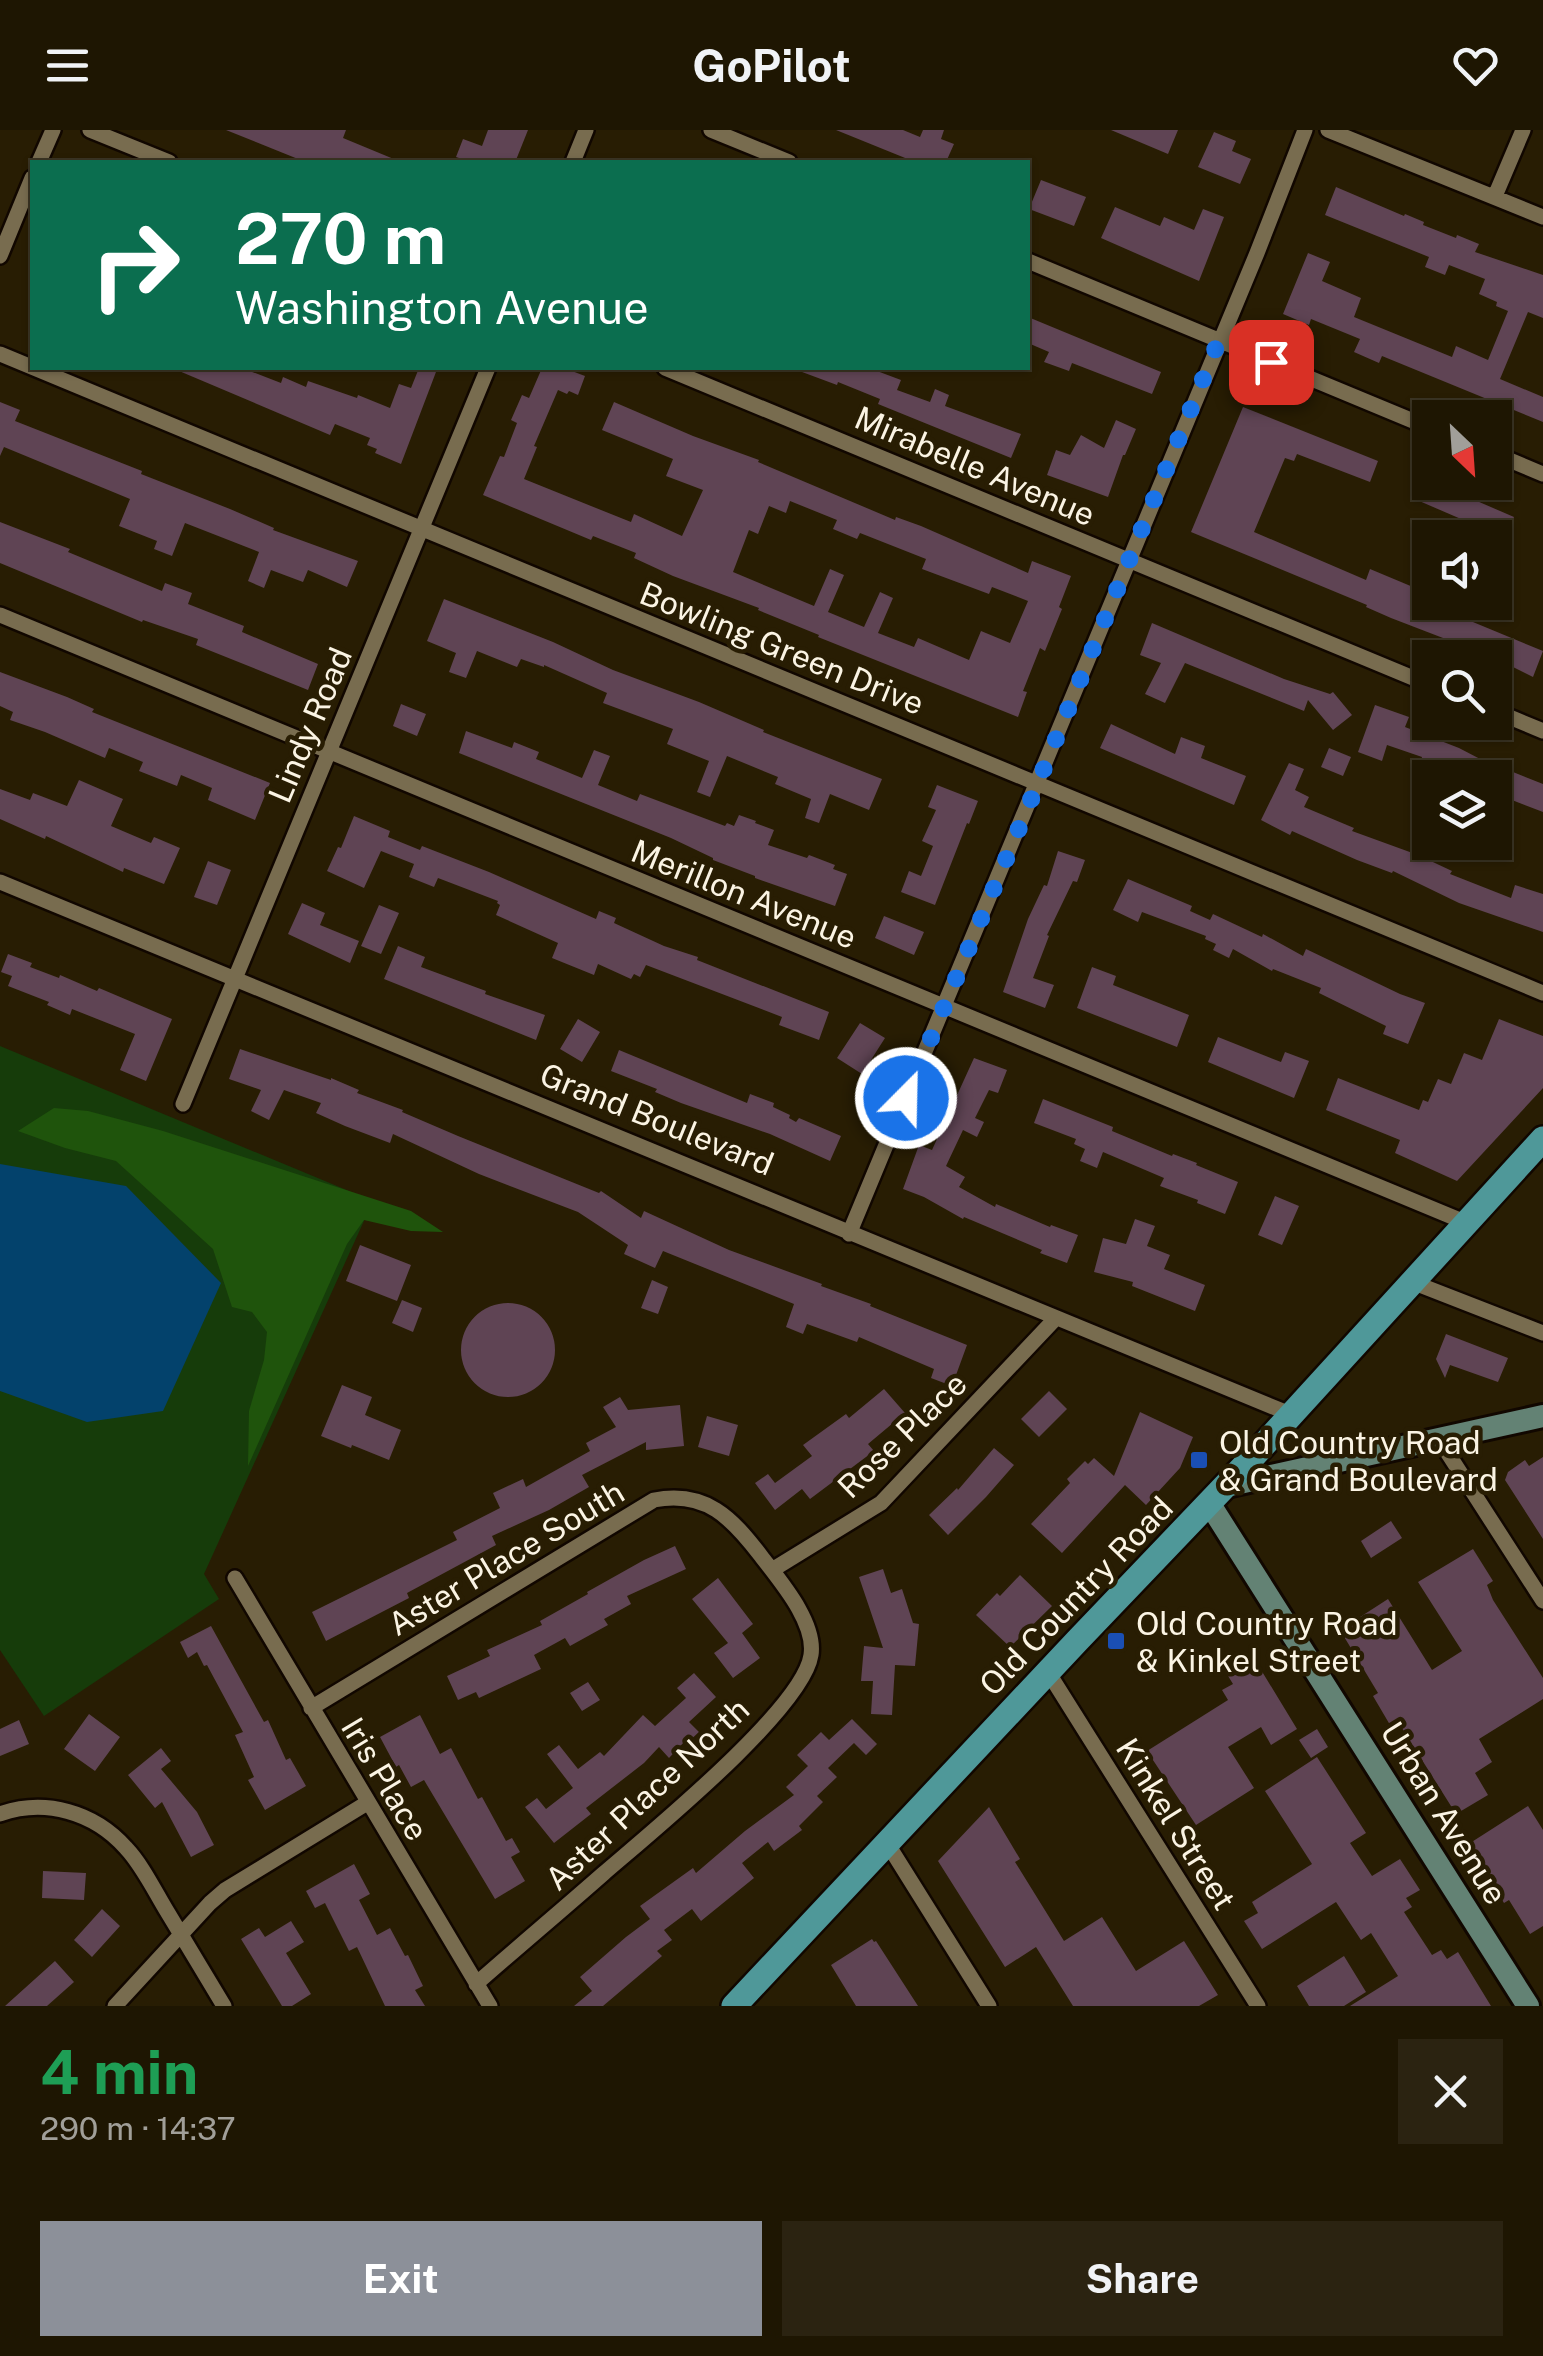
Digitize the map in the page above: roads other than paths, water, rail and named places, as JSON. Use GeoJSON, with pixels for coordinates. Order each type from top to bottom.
{"type":"FeatureCollection","features":[{"type":"Feature","properties":{"kind":"main road","name":"Old Country Road"},"geometry":{"type":"LineString","coordinates":[[734,2006],[1217,1495],[1543,1139]]}},
{"type":"Feature","properties":{"kind":"street"},"geometry":{"type":"LineString","coordinates":[[40,160],[52,130]]}},
{"type":"Feature","properties":{"kind":"street"},"geometry":{"type":"LineString","coordinates":[[90,130],[164,160]]}},
{"type":"Feature","properties":{"kind":"street"},"geometry":{"type":"LineString","coordinates":[[574,160],[586,130]]}},
{"type":"Feature","properties":{"kind":"street"},"geometry":{"type":"LineString","coordinates":[[711,130],[784,160]]}},
{"type":"Feature","properties":{"kind":"street"},"geometry":{"type":"LineString","coordinates":[[849,1234],[1257,253],[1304,130]]}},
{"type":"Feature","properties":{"kind":"street"},"geometry":{"type":"LineString","coordinates":[[1328,130],[1543,217]]}},
{"type":"Feature","properties":{"kind":"street"},"geometry":{"type":"LineString","coordinates":[[1495,196],[1523,130]]}},
{"type":"Feature","properties":{"kind":"street"},"geometry":{"type":"LineString","coordinates":[[0,256],[30,183]]}},
{"type":"Feature","properties":{"kind":"street"},"geometry":{"type":"LineString","coordinates":[[1030,262],[1412,420]]}},
{"type":"Feature","properties":{"kind":"street","name":"Bowling Green Drive"},"geometry":{"type":"LineString","coordinates":[[0,354],[30,366]]}},
{"type":"Feature","properties":{"kind":"street","name":"Bowling Green Drive"},"geometry":{"type":"LineString","coordinates":[[39,370],[1543,993]]}},
{"type":"Feature","properties":{"kind":"street","name":"Lindy Road"},"geometry":{"type":"LineString","coordinates":[[183,1104],[487,370]]}},
{"type":"Feature","properties":{"kind":"street","name":"Mirabelle Avenue"},"geometry":{"type":"LineString","coordinates":[[669,370],[1412,677]]}},
{"type":"Feature","properties":{"kind":"street"},"geometry":{"type":"LineString","coordinates":[[1512,461],[1543,474]]}},
{"type":"Feature","properties":{"kind":"street","name":"Merillon Avenue"},"geometry":{"type":"LineString","coordinates":[[0,614],[1467,1223]]}},
{"type":"Feature","properties":{"kind":"street"},"geometry":{"type":"LineString","coordinates":[[1512,719],[1543,731]]}},
{"type":"Feature","properties":{"kind":"street","name":"Grand Boulevard"},"geometry":{"type":"LineString","coordinates":[[0,882],[1290,1414]]}},
{"type":"Feature","properties":{"kind":"street"},"geometry":{"type":"LineString","coordinates":[[1412,1282],[1543,1334]]}},
{"type":"Feature","properties":{"kind":"street","name":"Rose Place"},"geometry":{"type":"LineString","coordinates":[[772,1570],[881,1503],[1055,1319]]}},
{"type":"Feature","properties":{"kind":"street"},"geometry":{"type":"LineString","coordinates":[[1217,1495],[1438,1438],[1543,1416]]}},
{"type":"Feature","properties":{"kind":"street"},"geometry":{"type":"LineString","coordinates":[[1438,1438],[1543,1601]]}},
{"type":"Feature","properties":{"kind":"street","name":"Urban Avenue"},"geometry":{"type":"LineString","coordinates":[[1217,1495],[1528,2006]]}},
{"type":"Feature","properties":{"kind":"street","name":"Aster Place South"},"geometry":{"type":"LineString","coordinates":[[311,1708],[654,1500],[673,1496],[700,1501],[737,1525],[772,1570]]}},
{"type":"Feature","properties":{"kind":"street","name":"Aster Place North"},"geometry":{"type":"LineString","coordinates":[[476,1984],[703,1788],[802,1681],[811,1656],[810,1632],[772,1570]]}},
{"type":"Feature","properties":{"kind":"street","name":"Iris Place"},"geometry":{"type":"LineString","coordinates":[[235,1578],[490,2006]]}},
{"type":"Feature","properties":{"kind":"street","name":"Kinkel Street"},"geometry":{"type":"LineString","coordinates":[[1048,1672],[1258,2006]]}},
{"type":"Feature","properties":{"kind":"street"},"geometry":{"type":"LineString","coordinates":[[116,2006],[225,1890],[367,1803]]}},
{"type":"Feature","properties":{"kind":"street"},"geometry":{"type":"LineString","coordinates":[[0,1814],[23,1808],[51,1808],[79,1814],[106,1828],[129,1850],[224,2006]]}},
{"type":"Feature","properties":{"kind":"street"},"geometry":{"type":"LineString","coordinates":[[887,1843],[989,2006]]}},
{"type":"Feature","properties":{"kind":"water"},"geometry":{"type":"Polygon","coordinates":[[[0,1164],[126,1186],[221,1283],[163,1411],[87,1422],[0,1391],[0,1164]]]}},
{"type":"Feature","properties":{"kind":"place","name":"Old Country Road & Grand Boulevard"},"geometry":{"type":"Point","coordinates":[1199,1460]}},
{"type":"Feature","properties":{"kind":"place","name":"Old Country Road & Kinkel Street"},"geometry":{"type":"Point","coordinates":[1116,1641]}}]}
